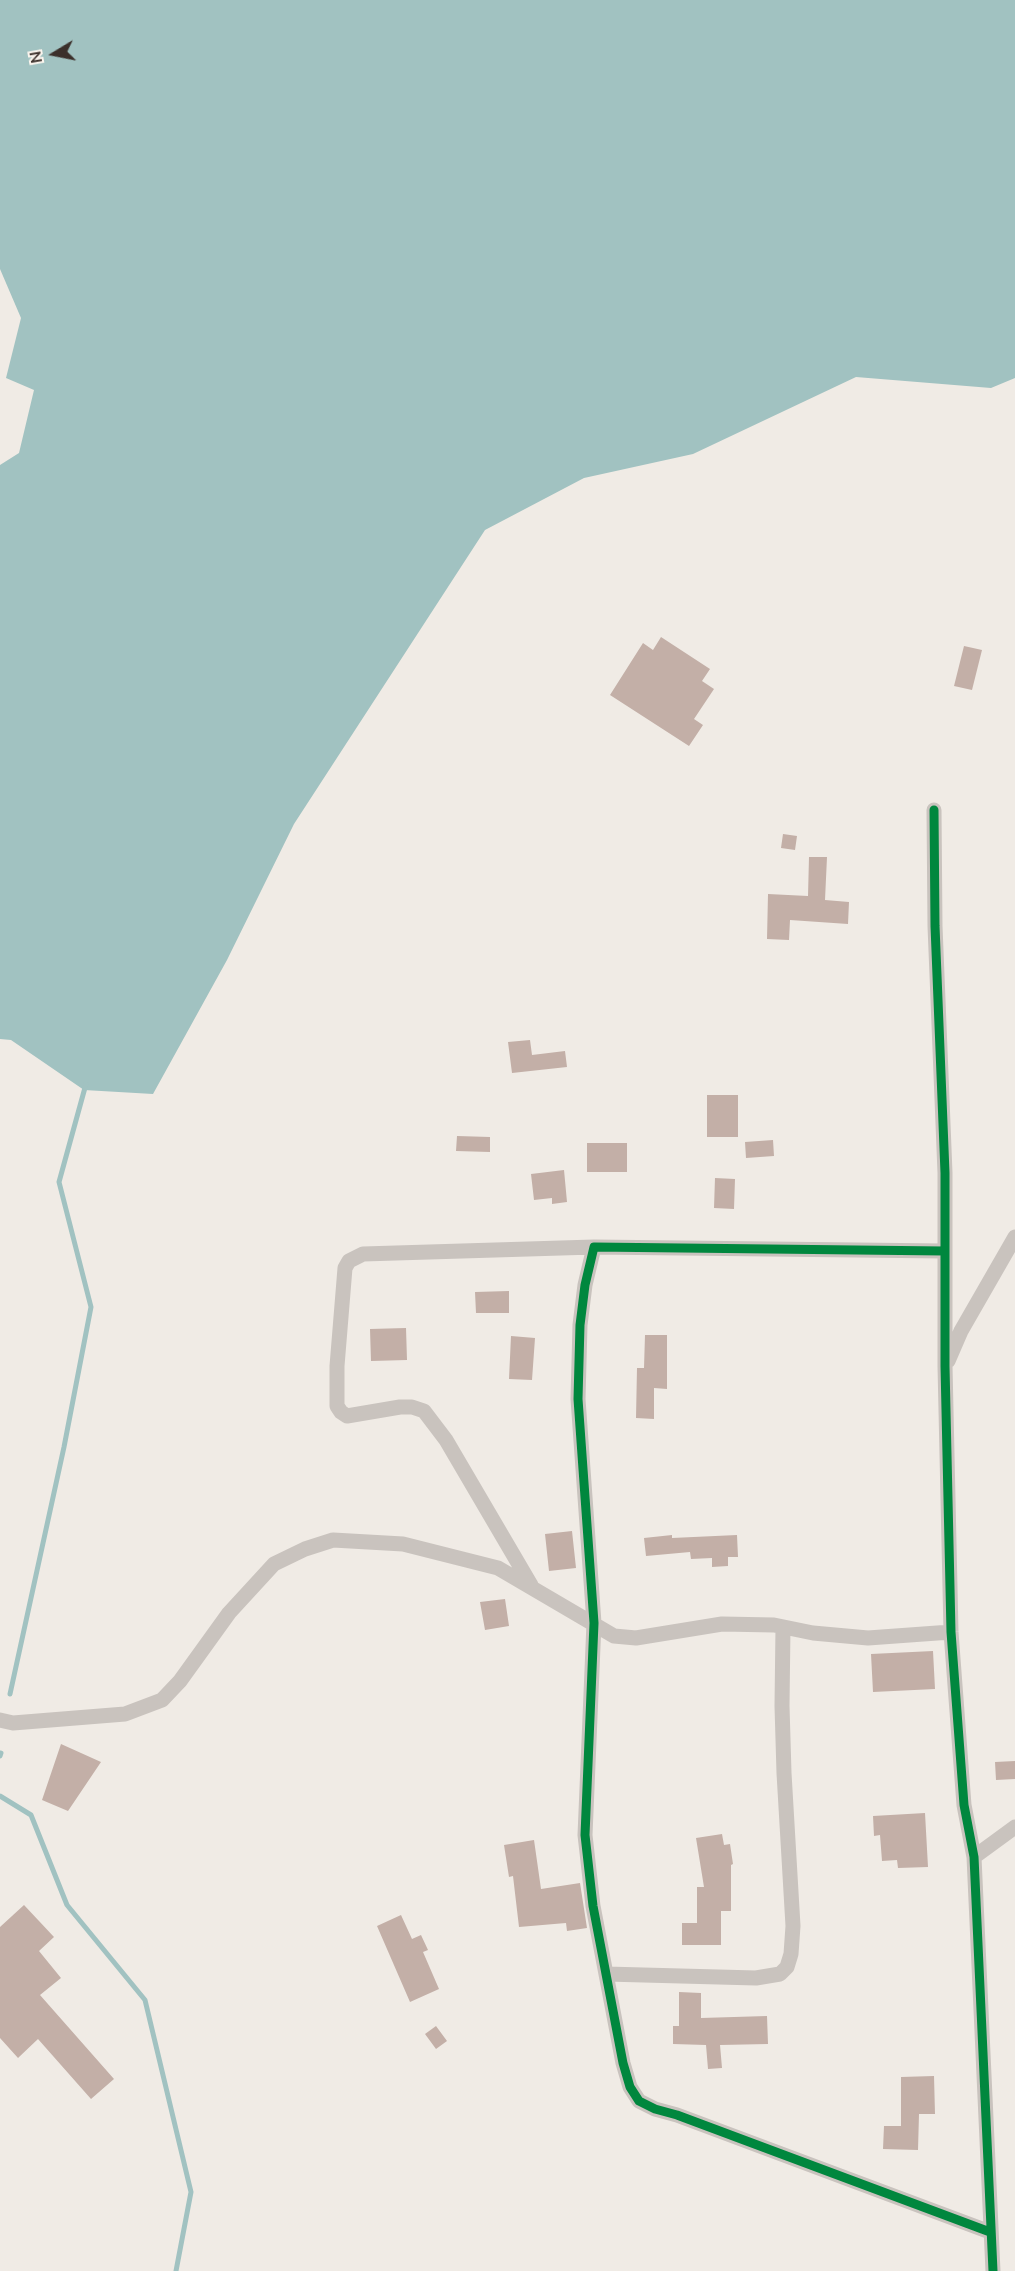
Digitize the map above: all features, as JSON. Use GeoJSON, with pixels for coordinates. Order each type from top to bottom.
{"type":"FeatureCollection","features":[{"type":"Feature","properties":{"kind":"street"},"geometry":{"type":"LineString","coordinates":[[934,810],[936,949],[945,1173],[945,1366],[951,1632],[964,1805],[974,1857],[993,2271]]}},
{"type":"Feature","properties":{"kind":"street"},"geometry":{"type":"LineString","coordinates":[[945,1366],[961,1331],[1015,1237]]}},
{"type":"Feature","properties":{"kind":"street"},"geometry":{"type":"LineString","coordinates":[[532,1587],[446,1440],[424,1411],[412,1407],[400,1407],[347,1416],[337,1406],[345,1268],[349,1261],[363,1254],[594,1247],[944,1251]]}},
{"type":"Feature","properties":{"kind":"street"},"geometry":{"type":"LineString","coordinates":[[594,1247],[585,1285],[580,1325],[578,1399],[594,1623],[585,1835],[593,1906],[623,2063],[630,2087],[639,2101],[655,2109],[990,2232]]}},
{"type":"Feature","properties":{"kind":"street"},"geometry":{"type":"LineString","coordinates":[[0,1720],[13,1723],[125,1714],[162,1701],[180,1682],[229,1613],[274,1564],[304,1549],[333,1540],[403,1544],[498,1568],[614,1636],[636,1638],[722,1624],[783,1627],[813,1633],[868,1638],[951,1632]]}},
{"type":"Feature","properties":{"kind":"street"},"geometry":{"type":"LineString","coordinates":[[606,1974],[756,1978],[780,1974],[787,1967],[791,1954],[793,1926],[784,1762],[783,1627]]}},
{"type":"Feature","properties":{"kind":"street"},"geometry":{"type":"LineString","coordinates":[[974,1857],[1015,1827]]}},
{"type":"Feature","properties":{"kind":"water"},"geometry":{"type":"Polygon","coordinates":[[[0,0],[1015,0],[1015,378],[991,388],[856,377],[693,454],[584,478],[485,530],[294,824],[227,960],[153,1094],[84,1090],[11,1040],[0,1039],[0,465],[19,453],[34,390],[6,378],[21,318],[0,269],[0,0]]]}},
{"type":"Feature","properties":{"kind":"building"},"geometry":{"type":"Polygon","coordinates":[[[661,637],[710,669],[702,681],[714,689],[694,719],[703,725],[689,746],[610,695],[643,643],[653,650],[661,637]]]}},
{"type":"Feature","properties":{"kind":"building"},"geometry":{"type":"Polygon","coordinates":[[[964,646],[982,650],[972,690],[954,686],[964,646]]]}},
{"type":"Feature","properties":{"kind":"building"},"geometry":{"type":"Polygon","coordinates":[[[783,834],[797,836],[795,850],[781,848],[783,834]]]}},
{"type":"Feature","properties":{"kind":"building"},"geometry":{"type":"Polygon","coordinates":[[[809,857],[827,857],[825,900],[849,902],[848,924],[790,920],[789,940],[767,939],[768,894],[808,896],[809,857]]]}},
{"type":"Feature","properties":{"kind":"building"},"geometry":{"type":"Polygon","coordinates":[[[530,1040],[532,1055],[565,1051],[567,1067],[512,1073],[508,1042],[530,1040]]]}},
{"type":"Feature","properties":{"kind":"building"},"geometry":{"type":"Polygon","coordinates":[[[707,1095],[738,1095],[738,1137],[707,1137],[707,1095]]]}},
{"type":"Feature","properties":{"kind":"building"},"geometry":{"type":"Polygon","coordinates":[[[457,1136],[490,1137],[490,1152],[456,1151],[457,1136]]]}},
{"type":"Feature","properties":{"kind":"building"},"geometry":{"type":"Polygon","coordinates":[[[773,1140],[774,1156],[746,1158],[745,1142],[773,1140]]]}},
{"type":"Feature","properties":{"kind":"building"},"geometry":{"type":"Polygon","coordinates":[[[587,1143],[627,1143],[627,1172],[587,1172],[587,1143]]]}},
{"type":"Feature","properties":{"kind":"building"},"geometry":{"type":"Polygon","coordinates":[[[564,1170],[567,1202],[552,1204],[552,1198],[534,1200],[531,1174],[564,1170]]]}},
{"type":"Feature","properties":{"kind":"building"},"geometry":{"type":"Polygon","coordinates":[[[715,1178],[735,1179],[734,1209],[714,1208],[715,1178]]]}},
{"type":"Feature","properties":{"kind":"building"},"geometry":{"type":"Polygon","coordinates":[[[509,1291],[509,1313],[476,1313],[475,1292],[509,1291]]]}},
{"type":"Feature","properties":{"kind":"building"},"geometry":{"type":"Polygon","coordinates":[[[406,1328],[407,1360],[371,1361],[370,1329],[406,1328]]]}},
{"type":"Feature","properties":{"kind":"building"},"geometry":{"type":"Polygon","coordinates":[[[645,1335],[667,1335],[667,1389],[654,1388],[654,1419],[636,1418],[637,1368],[644,1368],[645,1335]]]}},
{"type":"Feature","properties":{"kind":"building"},"geometry":{"type":"Polygon","coordinates":[[[511,1336],[535,1338],[532,1380],[509,1379],[511,1336]]]}},
{"type":"Feature","properties":{"kind":"building"},"geometry":{"type":"Polygon","coordinates":[[[572,1531],[576,1568],[549,1571],[545,1534],[572,1531]]]}},
{"type":"Feature","properties":{"kind":"building"},"geometry":{"type":"Polygon","coordinates":[[[672,1535],[672,1538],[737,1535],[738,1557],[728,1557],[728,1566],[712,1567],[712,1558],[691,1559],[690,1552],[646,1556],[644,1538],[672,1535]]]}},
{"type":"Feature","properties":{"kind":"building"},"geometry":{"type":"Polygon","coordinates":[[[505,1599],[509,1626],[485,1630],[480,1602],[505,1599]]]}},
{"type":"Feature","properties":{"kind":"building"},"geometry":{"type":"Polygon","coordinates":[[[933,1651],[935,1689],[873,1692],[871,1654],[933,1651]]]}},
{"type":"Feature","properties":{"kind":"building"},"geometry":{"type":"Polygon","coordinates":[[[61,1744],[101,1762],[68,1811],[42,1800],[61,1744]]]}},
{"type":"Feature","properties":{"kind":"building"},"geometry":{"type":"Polygon","coordinates":[[[1015,1761],[1015,1779],[996,1780],[995,1762],[1015,1761]]]}},
{"type":"Feature","properties":{"kind":"building"},"geometry":{"type":"Polygon","coordinates":[[[925,1813],[928,1867],[898,1868],[897,1860],[882,1861],[880,1835],[874,1836],[873,1816],[925,1813]]]}},
{"type":"Feature","properties":{"kind":"building"},"geometry":{"type":"Polygon","coordinates":[[[722,1834],[724,1845],[730,1844],[733,1864],[731,1865],[731,1911],[721,1911],[721,1945],[682,1945],[682,1923],[697,1923],[697,1887],[704,1887],[696,1838],[722,1834]]]}},
{"type":"Feature","properties":{"kind":"building"},"geometry":{"type":"Polygon","coordinates":[[[534,1840],[541,1889],[580,1883],[587,1928],[567,1931],[566,1923],[519,1927],[513,1876],[509,1877],[504,1845],[534,1840]]]}},
{"type":"Feature","properties":{"kind":"building"},"geometry":{"type":"Polygon","coordinates":[[[24,1905],[54,1937],[39,1951],[61,1978],[40,1995],[114,2079],[91,2099],[38,2039],[18,2058],[0,2038],[0,1927],[24,1905]]]}},
{"type":"Feature","properties":{"kind":"building"},"geometry":{"type":"Polygon","coordinates":[[[401,1915],[412,1939],[421,1935],[428,1950],[423,1952],[439,1989],[410,2002],[377,1926],[401,1915]]]}},
{"type":"Feature","properties":{"kind":"building"},"geometry":{"type":"Polygon","coordinates":[[[679,1992],[701,1993],[701,2018],[767,2016],[768,2044],[720,2045],[722,2068],[708,2069],[706,2045],[673,2044],[673,2026],[679,2026],[679,1992]]]}},
{"type":"Feature","properties":{"kind":"building"},"geometry":{"type":"Polygon","coordinates":[[[436,2026],[447,2041],[436,2049],[425,2034],[436,2026]]]}},
{"type":"Feature","properties":{"kind":"building"},"geometry":{"type":"Polygon","coordinates":[[[934,2076],[935,2114],[919,2114],[918,2150],[883,2149],[884,2126],[901,2126],[901,2077],[934,2076]]]}},
{"type":"Feature","properties":{"kind":"waterway"},"geometry":{"type":"LineString","coordinates":[[10,1694],[64,1447],[91,1307],[59,1182],[86,1084]]}},
{"type":"Feature","properties":{"kind":"waterway"},"geometry":{"type":"LineString","coordinates":[[0,1796],[31,1815],[67,1905],[145,2000],[191,2192],[176,2271]]}},
{"type":"Feature","properties":{"kind":"cycle path"},"geometry":{"type":"LineString","coordinates":[[934,810],[935,926],[945,1173],[945,1366],[951,1632],[964,1805],[974,1857],[993,2271]]}},
{"type":"Feature","properties":{"kind":"cycle path"},"geometry":{"type":"LineString","coordinates":[[944,1251],[594,1247],[585,1285],[580,1325],[578,1399],[594,1623],[585,1835],[593,1906],[623,2063],[630,2087],[639,2101],[655,2109],[677,2115],[990,2232]]}}]}
